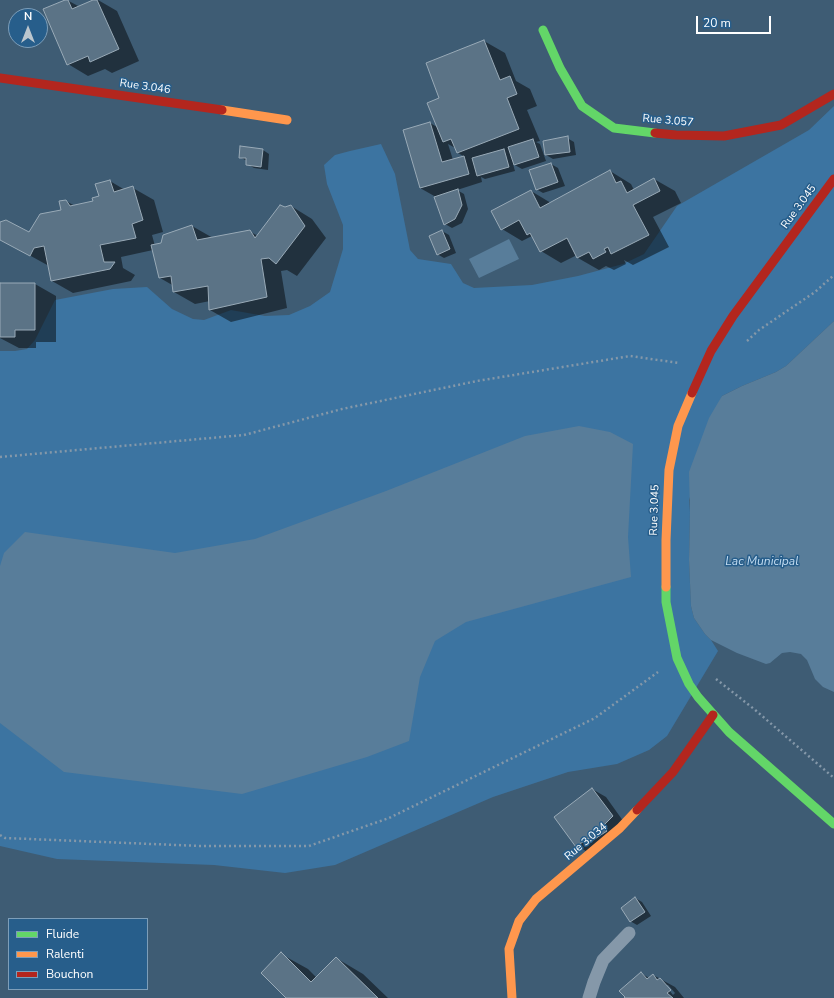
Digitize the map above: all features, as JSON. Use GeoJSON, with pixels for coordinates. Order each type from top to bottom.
{"type":"FeatureCollection","features":[{"type":"Feature","properties":{"kind":"street","name":"Rue 3.057"},"geometry":{"type":"LineString","coordinates":[[543,30],[560,68],[582,106],[614,128],[676,135],[724,136],[781,125],[834,94]]}},
{"type":"Feature","properties":{"kind":"street","name":"Rue 3.046"},"geometry":{"type":"LineString","coordinates":[[0,78],[287,120]]}},
{"type":"Feature","properties":{"kind":"street","name":"Rue 3.045"},"geometry":{"type":"LineString","coordinates":[[834,178],[732,316],[703,367],[678,426],[669,470],[666,540],[666,602],[676,658],[694,691],[713,716],[729,732],[834,824]]}},
{"type":"Feature","properties":{"kind":"street","name":"Rue 3.034"},"geometry":{"type":"LineString","coordinates":[[512,998],[509,949],[519,921],[536,899],[620,828],[647,800],[673,772],[713,716]]}},
{"type":"Feature","properties":{"kind":"lane"},"geometry":{"type":"LineString","coordinates":[[589,998],[603,960],[629,933]]}},
{"type":"Feature","properties":{"kind":"path"},"geometry":{"type":"LineString","coordinates":[[742,346],[759,330],[815,292],[834,275]]}},
{"type":"Feature","properties":{"kind":"path"},"geometry":{"type":"LineString","coordinates":[[0,457],[244,435],[342,409],[477,381],[630,356],[703,367]]}},
{"type":"Feature","properties":{"kind":"path"},"geometry":{"type":"LineString","coordinates":[[0,835],[5,838],[201,846],[309,846],[389,818],[595,718],[676,658]]}},
{"type":"Feature","properties":{"kind":"path"},"geometry":{"type":"LineString","coordinates":[[713,676],[834,778]]}},
{"type":"Feature","properties":{"kind":"shaded area"},"geometry":{"type":"Polygon","coordinates":[[[834,106],[834,321],[786,366],[722,396],[689,500],[691,606],[694,618],[718,651],[667,736],[649,750],[617,764],[568,772],[493,797],[335,865],[285,873],[214,865],[57,859],[0,846],[0,351],[27,349],[35,340],[55,300],[113,289],[147,287],[172,309],[193,319],[204,320],[231,310],[265,316],[289,315],[310,306],[330,292],[343,249],[343,225],[327,184],[324,165],[335,155],[381,144],[395,174],[410,250],[418,259],[451,264],[463,283],[474,288],[532,285],[578,276],[623,264],[644,254],[677,206],[809,130],[834,106]]]}},
{"type":"Feature","properties":{"kind":"water"},"geometry":{"type":"Polygon","coordinates":[[[509,239],[519,259],[479,278],[469,259],[509,239]]]}},
{"type":"Feature","properties":{"kind":"water","name":"Lac Municipal"},"geometry":{"type":"Polygon","coordinates":[[[834,321],[834,692],[823,687],[815,679],[807,660],[801,654],[790,652],[782,653],[770,663],[766,664],[737,653],[711,640],[694,618],[691,606],[689,560],[689,472],[709,418],[722,396],[786,366],[834,321]]]}},
{"type":"Feature","properties":{"kind":"water"},"geometry":{"type":"Polygon","coordinates":[[[579,426],[610,432],[633,444],[628,537],[631,577],[466,622],[435,641],[420,677],[409,741],[367,757],[242,794],[64,772],[0,723],[0,566],[4,553],[25,532],[175,553],[255,539],[386,491],[525,436],[579,426]]]}},
{"type":"Feature","properties":{"kind":"building"},"geometry":{"type":"Polygon","coordinates":[[[68,0],[72,9],[93,0],[97,0],[119,49],[90,62],[88,56],[67,65],[48,21],[48,8],[45,8],[68,0]]]}},
{"type":"Feature","properties":{"kind":"building"},"geometry":{"type":"Polygon","coordinates":[[[484,40],[500,80],[510,76],[517,94],[507,98],[519,129],[457,153],[451,139],[443,142],[427,103],[439,98],[426,63],[484,40]]]}},
{"type":"Feature","properties":{"kind":"building"},"geometry":{"type":"Polygon","coordinates":[[[430,122],[442,162],[464,156],[469,174],[420,188],[403,130],[430,122]]]}},
{"type":"Feature","properties":{"kind":"building"},"geometry":{"type":"Polygon","coordinates":[[[568,136],[570,152],[545,155],[543,141],[568,136]]]}},
{"type":"Feature","properties":{"kind":"building"},"geometry":{"type":"Polygon","coordinates":[[[533,139],[539,157],[514,165],[508,147],[533,139]]]}},
{"type":"Feature","properties":{"kind":"building"},"geometry":{"type":"Polygon","coordinates":[[[240,146],[263,149],[261,167],[246,165],[246,158],[239,158],[240,146]]]}},
{"type":"Feature","properties":{"kind":"building"},"geometry":{"type":"Polygon","coordinates":[[[504,149],[509,167],[477,176],[472,158],[504,149]]]}},
{"type":"Feature","properties":{"kind":"building"},"geometry":{"type":"Polygon","coordinates":[[[551,163],[558,182],[536,190],[529,170],[551,163]]]}},
{"type":"Feature","properties":{"kind":"building"},"geometry":{"type":"Polygon","coordinates":[[[610,170],[616,183],[621,181],[627,193],[654,178],[660,191],[633,205],[649,235],[611,254],[608,247],[604,249],[606,252],[593,259],[589,252],[577,258],[567,238],[540,252],[530,233],[527,235],[519,220],[501,230],[491,211],[531,190],[540,208],[610,170]]]}},
{"type":"Feature","properties":{"kind":"building"},"geometry":{"type":"Polygon","coordinates":[[[110,180],[114,192],[133,186],[143,220],[132,224],[136,238],[100,245],[104,262],[115,262],[110,269],[51,281],[44,246],[34,248],[30,256],[0,240],[0,222],[6,220],[29,232],[40,214],[61,210],[59,201],[66,200],[70,206],[93,201],[92,198],[99,196],[95,184],[110,180]]]}},
{"type":"Feature","properties":{"kind":"building"},"geometry":{"type":"Polygon","coordinates":[[[458,189],[462,205],[455,219],[444,225],[434,197],[458,189]]]}},
{"type":"Feature","properties":{"kind":"building"},"geometry":{"type":"Polygon","coordinates":[[[280,205],[285,207],[291,205],[305,226],[276,264],[269,258],[261,259],[267,297],[209,310],[208,286],[173,292],[171,276],[159,278],[151,245],[161,243],[163,235],[192,225],[197,240],[250,230],[255,238],[280,205]]]}},
{"type":"Feature","properties":{"kind":"building"},"geometry":{"type":"Polygon","coordinates":[[[442,230],[450,249],[437,255],[429,236],[442,230]]]}},
{"type":"Feature","properties":{"kind":"building"},"geometry":{"type":"Polygon","coordinates":[[[0,283],[35,283],[35,330],[15,330],[15,337],[0,337],[0,283]]]}},
{"type":"Feature","properties":{"kind":"building"},"geometry":{"type":"Polygon","coordinates":[[[592,788],[613,816],[603,826],[607,831],[590,842],[588,838],[576,847],[554,817],[592,788]]]}},
{"type":"Feature","properties":{"kind":"building"},"geometry":{"type":"Polygon","coordinates":[[[635,897],[645,912],[630,922],[621,908],[635,897]]]}},
{"type":"Feature","properties":{"kind":"building"},"geometry":{"type":"Polygon","coordinates":[[[281,952],[311,982],[336,957],[378,998],[286,998],[261,973],[281,952]]]}},
{"type":"Feature","properties":{"kind":"building"},"geometry":{"type":"Polygon","coordinates":[[[641,972],[647,979],[653,974],[657,980],[660,978],[671,990],[667,993],[673,998],[624,998],[625,997],[619,991],[641,972]]]}},
{"type":"Feature","properties":{"kind":"traffic: fast"},"geometry":{"type":"LineString","coordinates":[[543,30],[560,68],[582,106],[614,128],[655,133]]}},
{"type":"Feature","properties":{"kind":"traffic: fast"},"geometry":{"type":"LineString","coordinates":[[666,587],[666,602],[677,658],[689,684],[698,697],[729,732],[834,824]]}},
{"type":"Feature","properties":{"kind":"traffic: slow"},"geometry":{"type":"LineString","coordinates":[[222,110],[287,120]]}},
{"type":"Feature","properties":{"kind":"traffic: slow"},"geometry":{"type":"LineString","coordinates":[[666,587],[666,540],[669,470],[678,426],[692,393]]}},
{"type":"Feature","properties":{"kind":"traffic: slow"},"geometry":{"type":"LineString","coordinates":[[512,998],[509,949],[519,921],[536,899],[620,828],[637,810]]}},
{"type":"Feature","properties":{"kind":"traffic: jam"},"geometry":{"type":"LineString","coordinates":[[0,78],[222,110]]}},
{"type":"Feature","properties":{"kind":"traffic: jam"},"geometry":{"type":"LineString","coordinates":[[655,133],[724,136],[781,125],[834,94]]}},
{"type":"Feature","properties":{"kind":"traffic: jam"},"geometry":{"type":"LineString","coordinates":[[692,393],[711,351],[733,316],[834,179]]}},
{"type":"Feature","properties":{"kind":"traffic: jam"},"geometry":{"type":"LineString","coordinates":[[637,810],[673,772],[713,715]]}}]}
